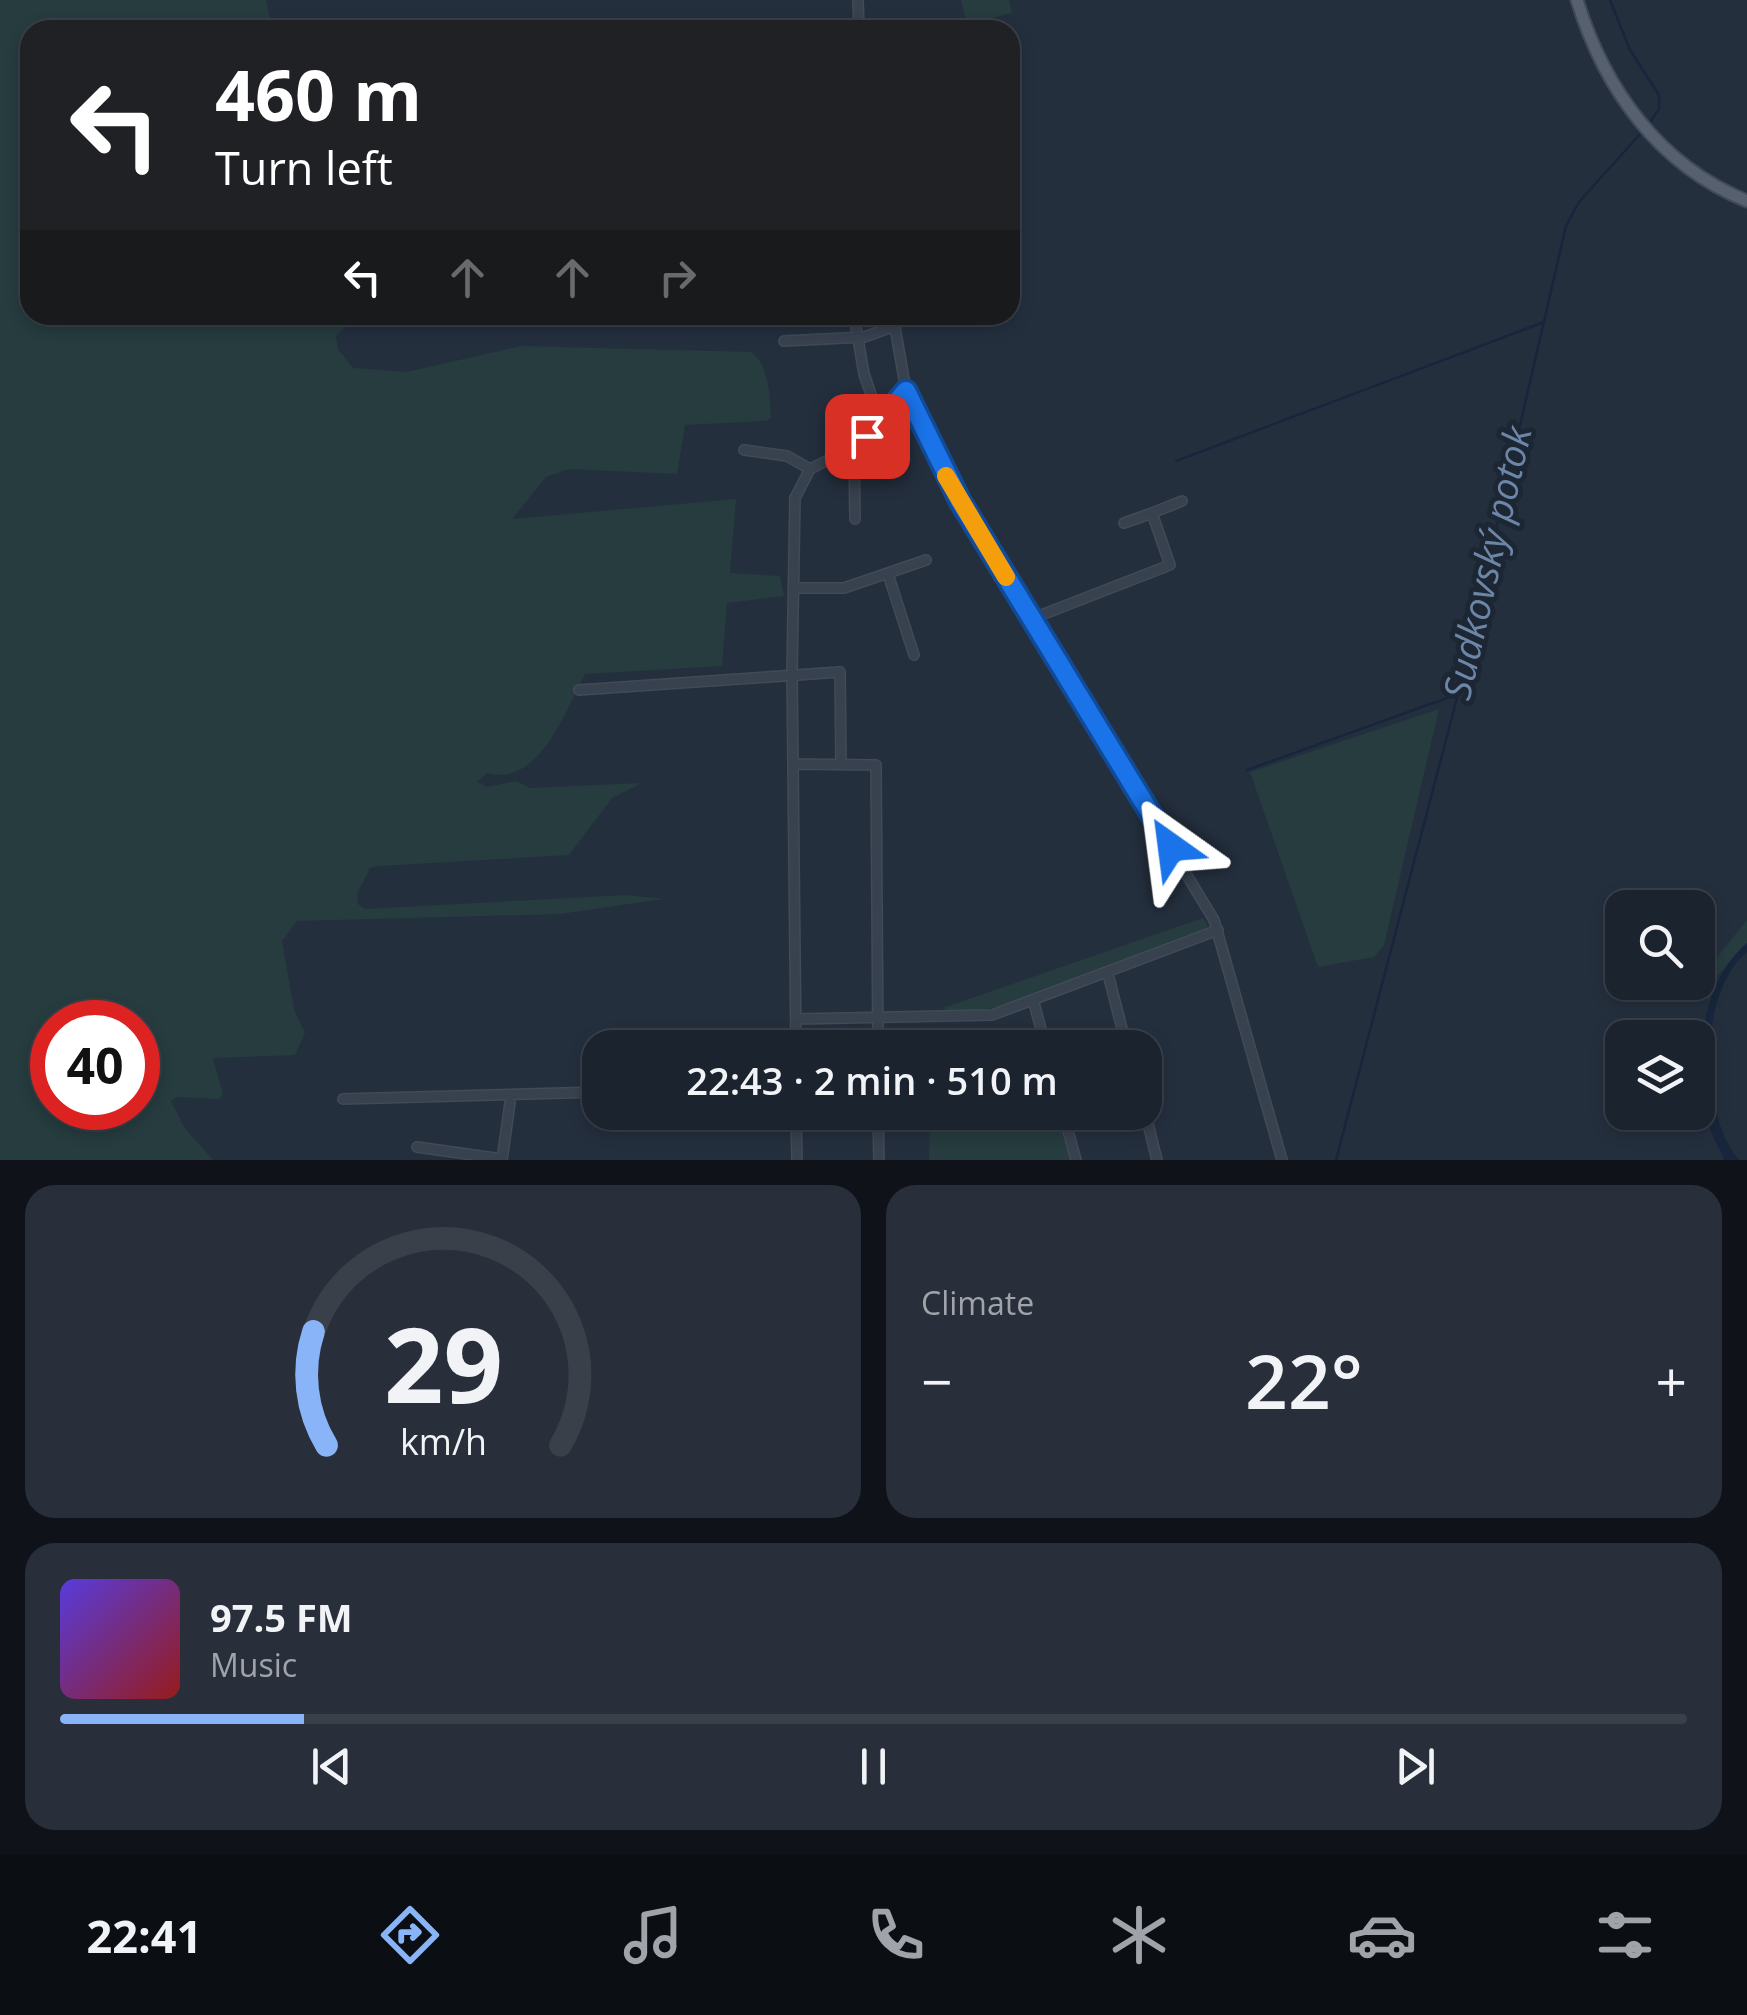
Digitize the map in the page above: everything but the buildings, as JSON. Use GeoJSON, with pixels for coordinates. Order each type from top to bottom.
{"type":"FeatureCollection","features":[{"type":"Feature","properties":{"kind":"main road"},"geometry":{"type":"LineString","coordinates":[[1578,0],[1598,58],[1625,104],[1676,158],[1747,200]]}},
{"type":"Feature","properties":{"kind":"street"},"geometry":{"type":"LineString","coordinates":[[856,325],[864,374],[880,422]]}},
{"type":"Feature","properties":{"kind":"street"},"geometry":{"type":"LineString","coordinates":[[784,342],[858,338],[895,326],[906,391],[960,501],[1218,930],[1282,1160]]}},
{"type":"Feature","properties":{"kind":"street"},"geometry":{"type":"LineString","coordinates":[[797,1030],[792,674],[795,498],[810,469],[854,447],[906,391]]}},
{"type":"Feature","properties":{"kind":"street"},"geometry":{"type":"LineString","coordinates":[[854,447],[854,519]]}},
{"type":"Feature","properties":{"kind":"street"},"geometry":{"type":"LineString","coordinates":[[744,450],[787,456],[810,469]]}},
{"type":"Feature","properties":{"kind":"street"},"geometry":{"type":"LineString","coordinates":[[1124,523],[1182,501]]}},
{"type":"Feature","properties":{"kind":"street"},"geometry":{"type":"LineString","coordinates":[[1031,619],[1170,565],[1152,513]]}},
{"type":"Feature","properties":{"kind":"street"},"geometry":{"type":"LineString","coordinates":[[795,588],[844,588],[926,560]]}},
{"type":"Feature","properties":{"kind":"street"},"geometry":{"type":"LineString","coordinates":[[888,574],[914,655]]}},
{"type":"Feature","properties":{"kind":"street"},"geometry":{"type":"LineString","coordinates":[[579,690],[840,672],[841,764]]}},
{"type":"Feature","properties":{"kind":"street"},"geometry":{"type":"LineString","coordinates":[[794,764],[876,765],[878,1030]]}},
{"type":"Feature","properties":{"kind":"street"},"geometry":{"type":"LineString","coordinates":[[797,1018],[992,1015],[1034,1003],[1218,930]]}},
{"type":"Feature","properties":{"kind":"street"},"geometry":{"type":"LineString","coordinates":[[1108,974],[1122,1030]]}},
{"type":"Feature","properties":{"kind":"street"},"geometry":{"type":"LineString","coordinates":[[1034,1003],[1041,1030]]}},
{"type":"Feature","properties":{"kind":"street"},"geometry":{"type":"LineString","coordinates":[[342,1099],[582,1092]]}},
{"type":"Feature","properties":{"kind":"street"},"geometry":{"type":"LineString","coordinates":[[416,1147],[502,1160],[510,1102]]}},
{"type":"Feature","properties":{"kind":"street"},"geometry":{"type":"LineString","coordinates":[[796,1130],[797,1160]]}},
{"type":"Feature","properties":{"kind":"street"},"geometry":{"type":"LineString","coordinates":[[878,1130],[879,1160]]}},
{"type":"Feature","properties":{"kind":"street"},"geometry":{"type":"LineString","coordinates":[[1068,1130],[1076,1160]]}},
{"type":"Feature","properties":{"kind":"street"},"geometry":{"type":"LineString","coordinates":[[1150,1130],[1157,1160]]}},
{"type":"Feature","properties":{"kind":"green space"},"geometry":{"type":"Polygon","coordinates":[[[0,0],[266,0],[270,20],[20,20],[20,325],[348,325],[336,336],[338,349],[353,368],[407,372],[521,346],[751,352],[762,364],[769,391],[771,418],[766,421],[685,425],[677,474],[569,469],[546,477],[512,519],[736,499],[730,573],[780,576],[784,596],[727,603],[722,666],[585,674],[560,724],[536,757],[522,769],[505,774],[487,773],[477,782],[487,787],[516,781],[530,788],[642,783],[612,798],[569,855],[379,866],[370,868],[357,894],[358,904],[365,909],[627,895],[664,899],[560,914],[297,921],[282,941],[294,1009],[305,1033],[295,1055],[213,1058],[223,1094],[219,1099],[177,1097],[171,1101],[184,1127],[213,1160],[0,1160],[0,0]]]}},
{"type":"Feature","properties":{"kind":"green space"},"geometry":{"type":"Polygon","coordinates":[[[961,0],[1009,0],[1012,13],[966,20],[961,0]]]}},
{"type":"Feature","properties":{"kind":"green space"},"geometry":{"type":"Polygon","coordinates":[[[1439,709],[1384,945],[1374,957],[1318,967],[1250,772],[1439,709]]]}},
{"type":"Feature","properties":{"kind":"green space"},"geometry":{"type":"Polygon","coordinates":[[[1203,918],[1209,928],[1073,984],[994,1008],[963,1012],[943,1008],[1203,918]]]}},
{"type":"Feature","properties":{"kind":"green space"},"geometry":{"type":"Polygon","coordinates":[[[1747,920],[1747,943],[1715,982],[1715,960],[1747,920]]]}},
{"type":"Feature","properties":{"kind":"green space"},"geometry":{"type":"Polygon","coordinates":[[[930,1130],[1062,1130],[1070,1160],[929,1160],[930,1130]]]}},
{"type":"Feature","properties":{"kind":"water"},"geometry":{"type":"Polygon","coordinates":[[[1747,943],[1747,952],[1731,971],[1719,995],[1713,1020],[1706,1020],[1710,1000],[1715,1000],[1715,988],[1731,960],[1747,943]]]}},
{"type":"Feature","properties":{"kind":"water"},"geometry":{"type":"Polygon","coordinates":[[[1715,1107],[1726,1139],[1739,1160],[1724,1160],[1710,1130],[1715,1130],[1715,1107]]]}},
{"type":"Feature","properties":{"kind":"waterway","name":"Sudkovský potok"},"geometry":{"type":"LineString","coordinates":[[1610,0],[1630,50],[1659,95],[1659,109],[1650,122]]}},
{"type":"Feature","properties":{"kind":"waterway","name":"Sudkovský potok"},"geometry":{"type":"LineString","coordinates":[[1336,1160],[1458,694],[1566,226],[1579,202],[1642,132]]}},
{"type":"Feature","properties":{"kind":"waterway"},"geometry":{"type":"LineString","coordinates":[[1176,461],[1544,322]]}},
{"type":"Feature","properties":{"kind":"waterway"},"geometry":{"type":"LineString","coordinates":[[1247,770],[1458,694]]}},
{"type":"Feature","properties":{"kind":"slow traffic"},"geometry":{"type":"LineString","coordinates":[[946,476],[1006,577]]}},
{"type":"Feature","properties":{"kind":"route"},"geometry":{"type":"LineString","coordinates":[[867,436],[906,391],[960,501],[1171,847]]}}]}
